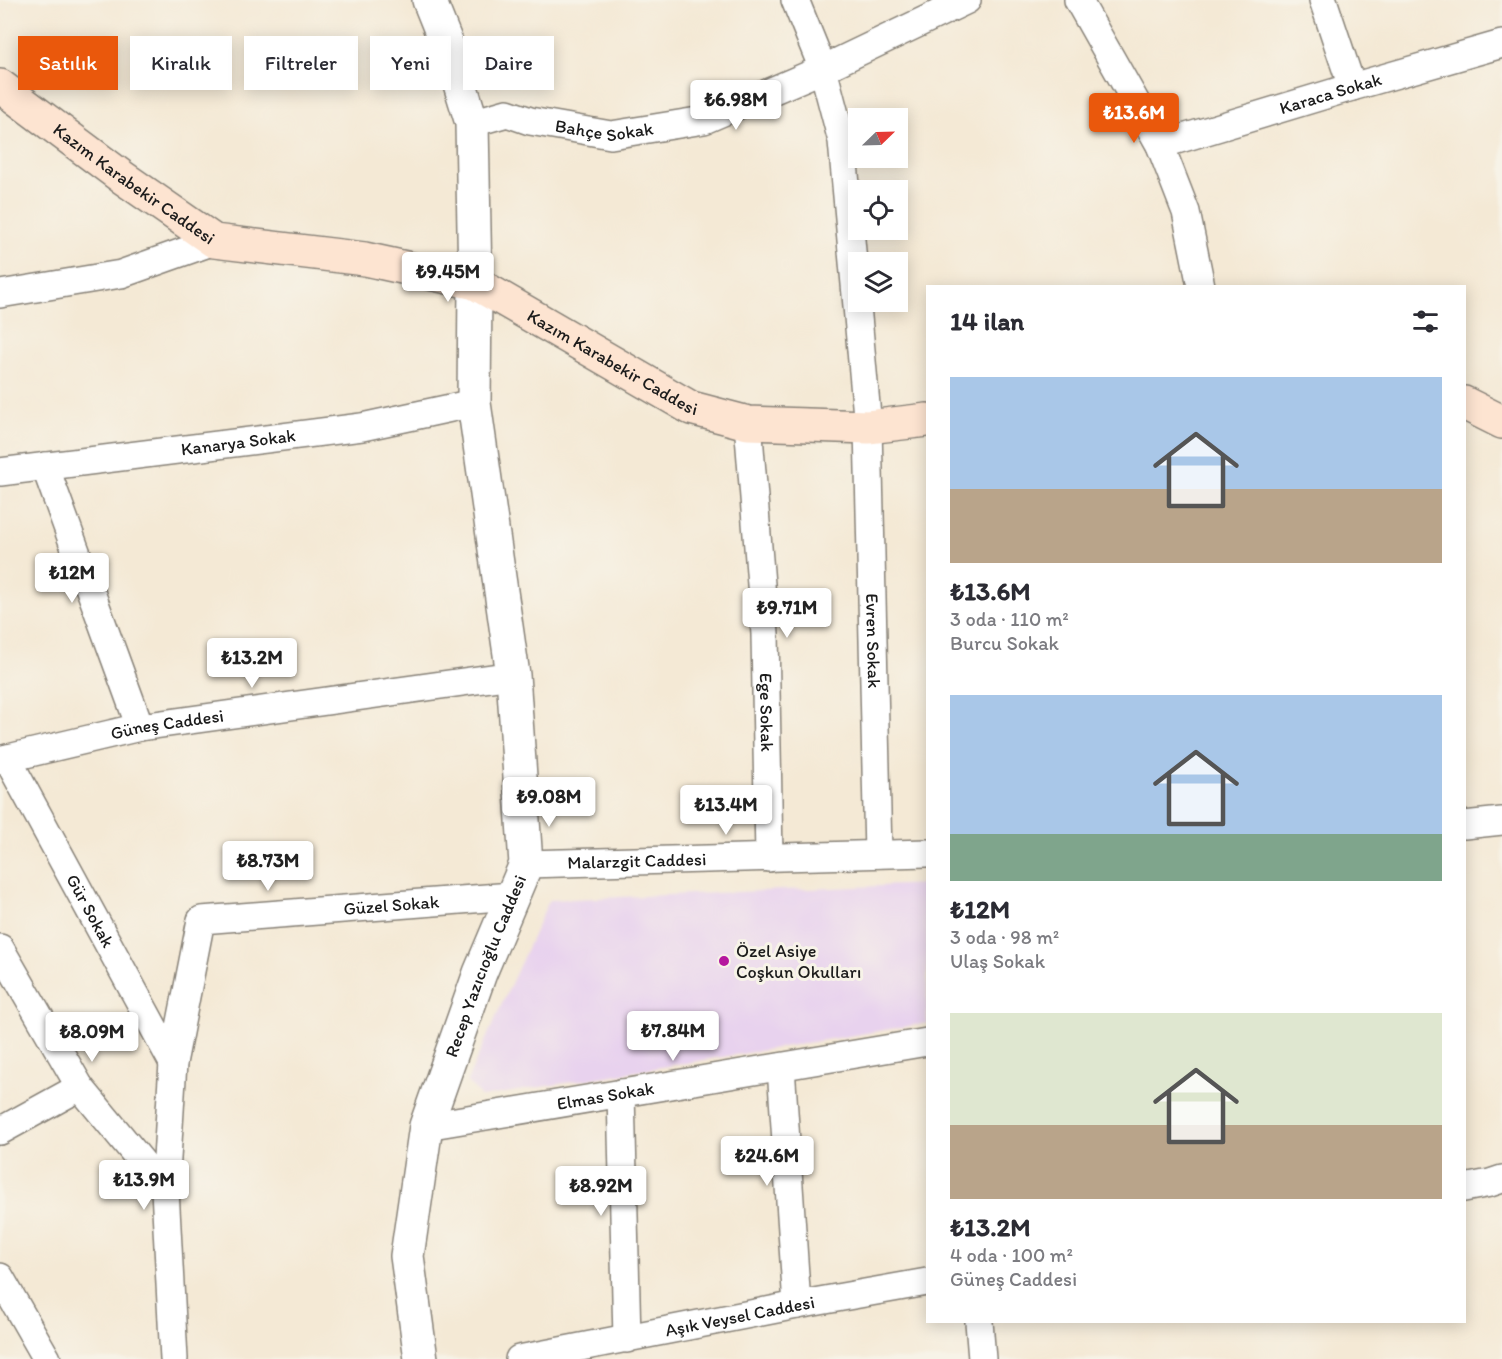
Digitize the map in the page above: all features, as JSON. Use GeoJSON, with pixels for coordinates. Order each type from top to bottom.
{"type":"FeatureCollection","features":[{"type":"Feature","properties":{"kind":"main road","name":"Kazım Karabekir Caddesi"},"geometry":{"type":"LineString","coordinates":[[0,86],[122,177],[214,241],[365,259],[476,283],[691,408],[748,423],[867,427],[926,420]]}},
{"type":"Feature","properties":{"kind":"main road"},"geometry":{"type":"LineString","coordinates":[[1466,405],[1502,422]]}},
{"type":"Feature","properties":{"kind":"street","name":"Evren Sokak"},"geometry":{"type":"LineString","coordinates":[[795,0],[823,69],[842,141],[867,427],[878,854]]}},
{"type":"Feature","properties":{"kind":"street","name":"Bahçe Sokak"},"geometry":{"type":"LineString","coordinates":[[472,123],[507,113],[530,121],[611,135],[704,120],[823,69],[967,0]]}},
{"type":"Feature","properties":{"kind":"street"},"geometry":{"type":"LineString","coordinates":[[1078,0],[1160,145],[1186,212],[1201,285]]}},
{"type":"Feature","properties":{"kind":"street"},"geometry":{"type":"LineString","coordinates":[[1323,0],[1352,87]]}},
{"type":"Feature","properties":{"kind":"street","name":"Recep Yazıcıoğlu Caddesi"},"geometry":{"type":"LineString","coordinates":[[421,1359],[407,1256],[426,1126],[480,973],[526,864],[513,675],[474,403],[476,283],[472,123],[452,55],[432,1]]}},
{"type":"Feature","properties":{"kind":"street","name":"Karaca Sokak"},"geometry":{"type":"LineString","coordinates":[[1160,145],[1502,44]]}},
{"type":"Feature","properties":{"kind":"street"},"geometry":{"type":"LineString","coordinates":[[0,294],[121,274],[214,241]]}},
{"type":"Feature","properties":{"kind":"street","name":"Kanarya Sokak"},"geometry":{"type":"LineString","coordinates":[[0,472],[362,427],[474,403]]}},
{"type":"Feature","properties":{"kind":"street","name":"Ege Sokak"},"geometry":{"type":"LineString","coordinates":[[748,423],[765,634],[769,858]]}},
{"type":"Feature","properties":{"kind":"street"},"geometry":{"type":"LineString","coordinates":[[45,466],[140,727]]}},
{"type":"Feature","properties":{"kind":"street","name":"Güneş Caddesi"},"geometry":{"type":"LineString","coordinates":[[3,759],[140,727],[513,675]]}},
{"type":"Feature","properties":{"kind":"street","name":"Gür Sokak"},"geometry":{"type":"LineString","coordinates":[[3,759],[173,1063]]}},
{"type":"Feature","properties":{"kind":"street"},"geometry":{"type":"LineString","coordinates":[[1466,825],[1502,821]]}},
{"type":"Feature","properties":{"kind":"street","name":"Malarzgit Caddesi"},"geometry":{"type":"LineString","coordinates":[[526,864],[926,853]]}},
{"type":"Feature","properties":{"kind":"street","name":"Güzel Sokak"},"geometry":{"type":"LineString","coordinates":[[173,1063],[201,920],[512,896]]}},
{"type":"Feature","properties":{"kind":"street"},"geometry":{"type":"LineString","coordinates":[[0,948],[80,1087],[165,1190]]}},
{"type":"Feature","properties":{"kind":"street","name":"Elmas Sokak"},"geometry":{"type":"LineString","coordinates":[[426,1126],[926,1042]]}},
{"type":"Feature","properties":{"kind":"street"},"geometry":{"type":"LineString","coordinates":[[173,1063],[165,1190],[174,1359]]}},
{"type":"Feature","properties":{"kind":"street"},"geometry":{"type":"LineString","coordinates":[[781,1066],[797,1305]]}},
{"type":"Feature","properties":{"kind":"street"},"geometry":{"type":"LineString","coordinates":[[0,1131],[80,1087]]}},
{"type":"Feature","properties":{"kind":"street"},"geometry":{"type":"LineString","coordinates":[[621,1093],[627,1339]]}},
{"type":"Feature","properties":{"kind":"street"},"geometry":{"type":"LineString","coordinates":[[1466,1188],[1490,1184],[1502,1179]]}},
{"type":"Feature","properties":{"kind":"street"},"geometry":{"type":"LineString","coordinates":[[0,1276],[47,1359]]}},
{"type":"Feature","properties":{"kind":"street","name":"Aşık Veysel Caddesi"},"geometry":{"type":"LineString","coordinates":[[519,1359],[926,1282]]}},
{"type":"Feature","properties":{"kind":"street"},"geometry":{"type":"LineString","coordinates":[[979,1323],[982,1359]]}},
{"type":"Feature","properties":{"kind":"shaded area","name":"Özel Asiye Coşkun Okulları"},"geometry":{"type":"Polygon","coordinates":[[[926,884],[926,1023],[481,1097],[467,1081],[549,900],[926,884]]]}},
{"type":"Feature","properties":{"kind":"place","name":"Özel Asiye Coşkun Okulları"},"geometry":{"type":"Point","coordinates":[724,961]}}]}
